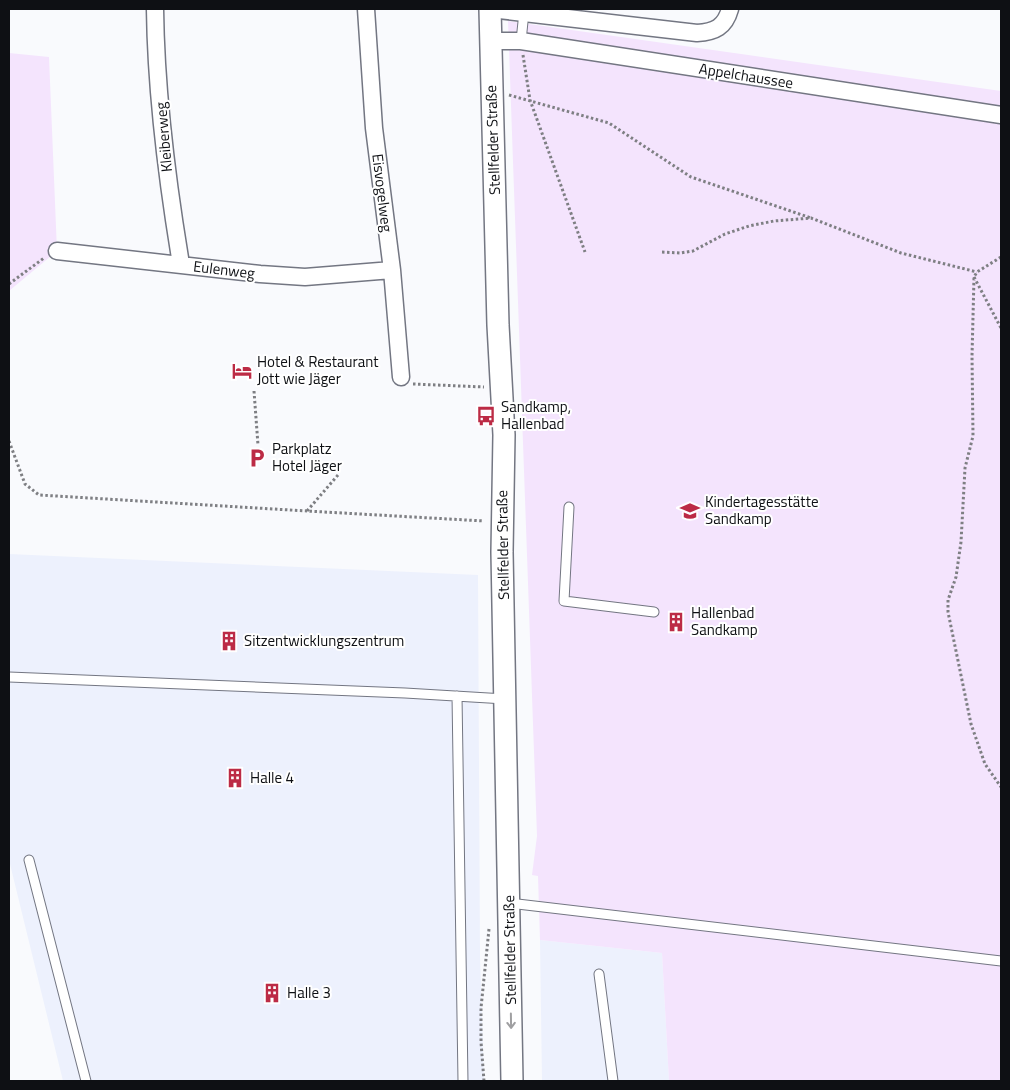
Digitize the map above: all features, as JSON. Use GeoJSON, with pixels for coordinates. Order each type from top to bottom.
{"type":"FeatureCollection","features":[{"type":"Feature","properties":{"kind":"street","name":"Kleiberweg"},"geometry":{"type":"LineString","coordinates":[[155,9],[160,110],[168,184],[180,264]]}},
{"type":"Feature","properties":{"kind":"street","name":"Eisvogelweg"},"geometry":{"type":"LineString","coordinates":[[366,9],[374,128],[392,270],[401,377]]}},
{"type":"Feature","properties":{"kind":"street"},"geometry":{"type":"LineString","coordinates":[[490,9],[697,33],[712,32],[720,26],[729,14],[730,9]]}},
{"type":"Feature","properties":{"kind":"street","name":"Stellfelder Straße"},"geometry":{"type":"LineString","coordinates":[[490,9],[500,387],[504,435],[502,522],[512,1081]]}},
{"type":"Feature","properties":{"kind":"street","name":"Appelchaussee"},"geometry":{"type":"LineString","coordinates":[[491,41],[521,42],[1001,115]]}},
{"type":"Feature","properties":{"kind":"street","name":"Eulenweg"},"geometry":{"type":"LineString","coordinates":[[57,251],[260,274],[305,276],[392,270]]}},
{"type":"Feature","properties":{"kind":"lane"},"geometry":{"type":"LineString","coordinates":[[521,42],[524,12]]}},
{"type":"Feature","properties":{"kind":"lane"},"geometry":{"type":"LineString","coordinates":[[569,507],[564,601],[654,612]]}},
{"type":"Feature","properties":{"kind":"lane"},"geometry":{"type":"LineString","coordinates":[[9,678],[506,699]]}},
{"type":"Feature","properties":{"kind":"lane"},"geometry":{"type":"LineString","coordinates":[[457,696],[463,1081]]}},
{"type":"Feature","properties":{"kind":"lane"},"geometry":{"type":"LineString","coordinates":[[29,860],[86,1081]]}},
{"type":"Feature","properties":{"kind":"lane"},"geometry":{"type":"LineString","coordinates":[[509,903],[1001,961]]}},
{"type":"Feature","properties":{"kind":"lane"},"geometry":{"type":"LineString","coordinates":[[599,974],[613,1081]]}},
{"type":"Feature","properties":{"kind":"path"},"geometry":{"type":"LineString","coordinates":[[521,42],[524,72],[530,100],[586,252]]}},
{"type":"Feature","properties":{"kind":"path"},"geometry":{"type":"LineString","coordinates":[[491,91],[530,100],[609,123],[691,177],[811,218],[901,253],[976,272]]}},
{"type":"Feature","properties":{"kind":"path"},"geometry":{"type":"LineString","coordinates":[[662,252],[680,253],[693,251],[720,236],[749,226],[774,221],[811,218]]}},
{"type":"Feature","properties":{"kind":"path"},"geometry":{"type":"LineString","coordinates":[[9,284],[57,251]]}},
{"type":"Feature","properties":{"kind":"path"},"geometry":{"type":"LineString","coordinates":[[1001,258],[976,272],[974,277],[972,356],[973,436],[965,468],[961,542],[956,577],[948,600],[948,612],[971,724],[985,764],[1001,787]]}},
{"type":"Feature","properties":{"kind":"path"},"geometry":{"type":"LineString","coordinates":[[974,277],[1001,328]]}},
{"type":"Feature","properties":{"kind":"path"},"geometry":{"type":"LineString","coordinates":[[401,377],[408,384],[500,387]]}},
{"type":"Feature","properties":{"kind":"path"},"geometry":{"type":"LineString","coordinates":[[254,391],[258,445]]}},
{"type":"Feature","properties":{"kind":"path"},"geometry":{"type":"LineString","coordinates":[[9,441],[25,484],[39,495],[502,522]]}},
{"type":"Feature","properties":{"kind":"path"},"geometry":{"type":"LineString","coordinates":[[307,511],[338,475]]}},
{"type":"Feature","properties":{"kind":"shaded area"},"geometry":{"type":"Polygon","coordinates":[[[508,21],[1001,91],[1001,1081],[669,1081],[662,953],[540,940],[538,876],[532,875],[537,836],[508,21]]]}},
{"type":"Feature","properties":{"kind":"shaded area"},"geometry":{"type":"Polygon","coordinates":[[[9,53],[49,57],[57,251],[9,291],[9,53]]]}},
{"type":"Feature","properties":{"kind":"shaded area"},"geometry":{"type":"Polygon","coordinates":[[[9,554],[478,575],[480,956],[484,1081],[63,1081],[9,860],[9,554]]]}},
{"type":"Feature","properties":{"kind":"shaded area"},"geometry":{"type":"Polygon","coordinates":[[[540,940],[662,953],[669,1081],[542,1081],[540,940]]]}},
{"type":"Feature","properties":{"kind":"place","name":"Hotel & Restaurant Jott wie Jäger"},"geometry":{"type":"Point","coordinates":[242,371]}},
{"type":"Feature","properties":{"kind":"place","name":"Sandkamp, Hallenbad"},"geometry":{"type":"Point","coordinates":[486,416]}},
{"type":"Feature","properties":{"kind":"place","name":"Parkplatz Hotel Jäger"},"geometry":{"type":"Point","coordinates":[257,458]}},
{"type":"Feature","properties":{"kind":"place","name":"Kindertagesstätte Sandkamp"},"geometry":{"type":"Point","coordinates":[690,511]}},
{"type":"Feature","properties":{"kind":"place","name":"Hallenbad Sandkamp"},"geometry":{"type":"Point","coordinates":[676,622]}},
{"type":"Feature","properties":{"kind":"place","name":"Sitzentwicklungszentrum"},"geometry":{"type":"Point","coordinates":[229,641]}},
{"type":"Feature","properties":{"kind":"place","name":"Halle 4"},"geometry":{"type":"Point","coordinates":[235,778]}},
{"type":"Feature","properties":{"kind":"place","name":"Halle 3"},"geometry":{"type":"Point","coordinates":[272,993]}}]}
